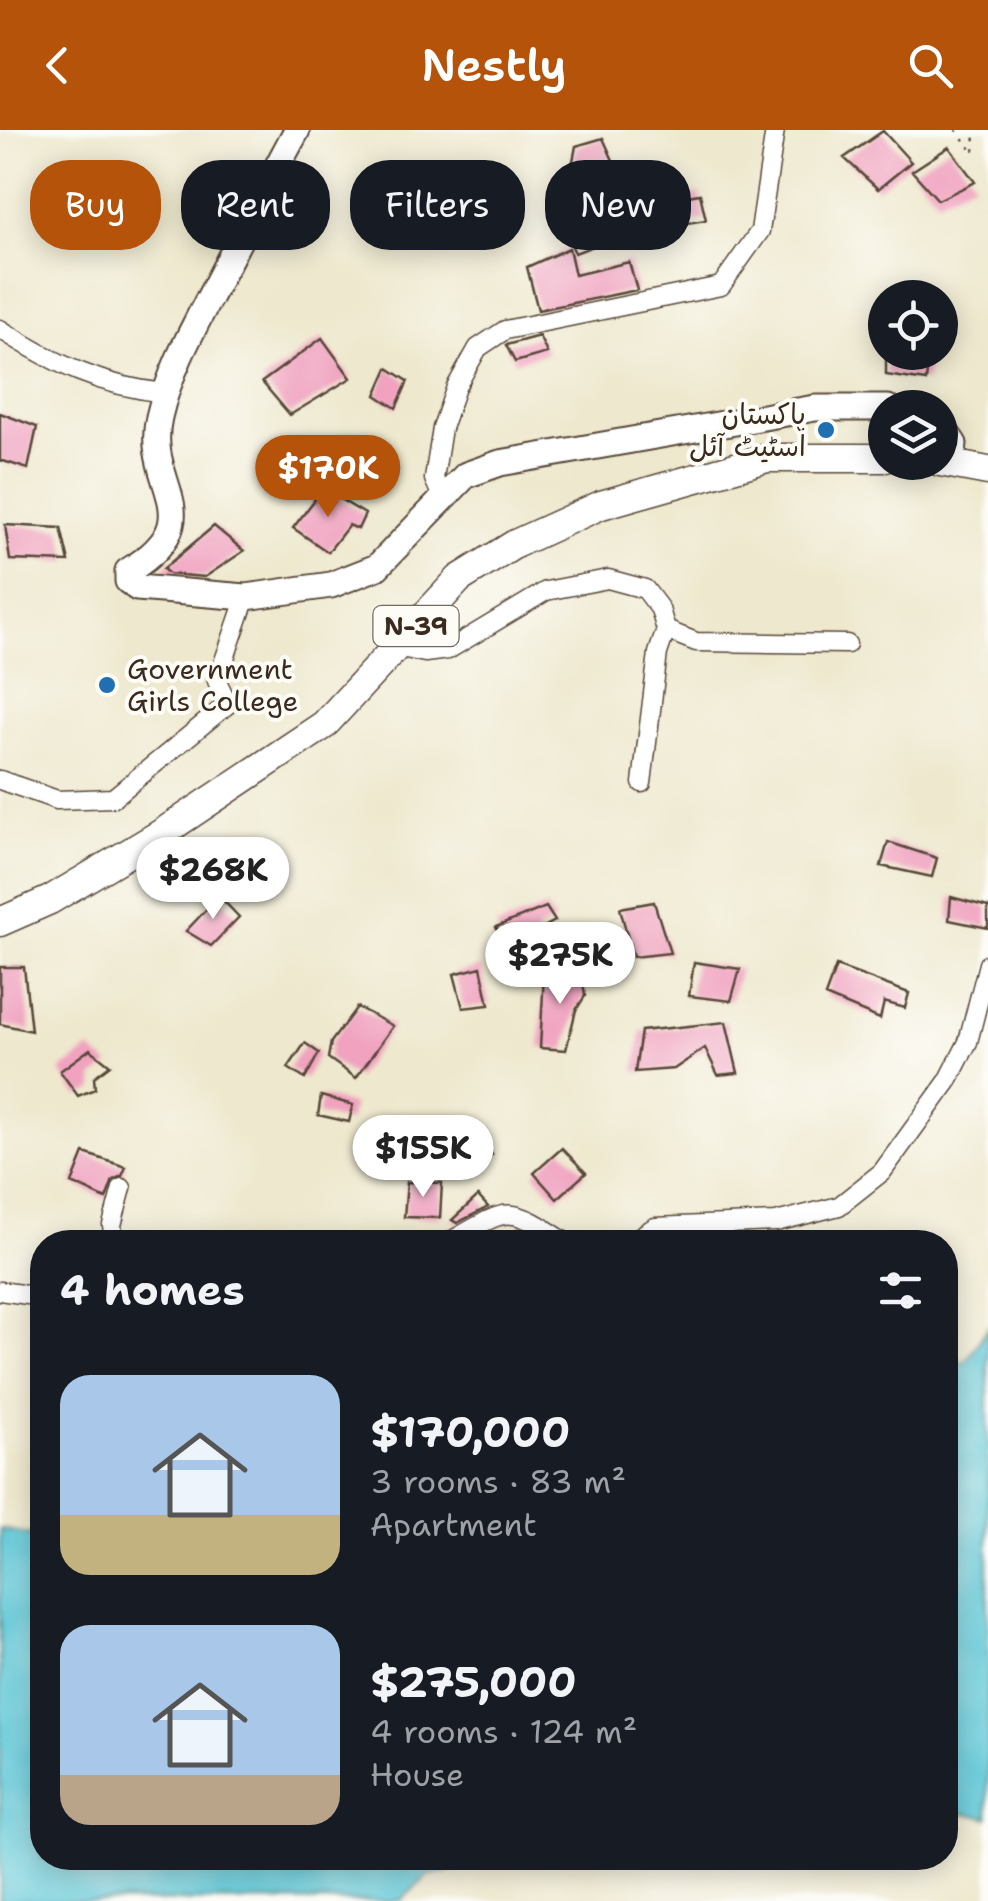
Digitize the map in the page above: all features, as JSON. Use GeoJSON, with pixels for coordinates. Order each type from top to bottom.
{"type":"FeatureCollection","features":[{"type":"Feature","properties":{"kind":"main road"},"geometry":{"type":"LineString","coordinates":[[297,130],[171,370],[157,423],[159,457],[172,498],[171,528],[164,546],[128,570],[128,581],[137,588],[246,597],[330,584],[377,567],[466,476],[500,463],[815,408],[868,408]]}},
{"type":"Feature","properties":{"kind":"main road","name":"N-39"},"geometry":{"type":"LineString","coordinates":[[0,922],[50,900],[162,833],[324,725],[460,578],[515,544],[601,505],[766,458],[868,458]]}},
{"type":"Feature","properties":{"kind":"main road"},"geometry":{"type":"LineString","coordinates":[[958,465],[988,471]]}},
{"type":"Feature","properties":{"kind":"street"},"geometry":{"type":"LineString","coordinates":[[443,499],[434,479],[442,428],[456,387],[478,348],[506,330],[720,286],[760,231],[775,130]]}},
{"type":"Feature","properties":{"kind":"street"},"geometry":{"type":"LineString","coordinates":[[0,330],[60,367],[103,384],[165,392]]}},
{"type":"Feature","properties":{"kind":"street"},"geometry":{"type":"LineString","coordinates":[[396,647],[426,653],[448,650],[546,591],[608,579],[645,589],[660,610],[666,630],[658,653],[642,783]]}},
{"type":"Feature","properties":{"kind":"street"},"geometry":{"type":"LineString","coordinates":[[0,780],[57,800],[113,798],[228,704],[217,682],[246,597]]}},
{"type":"Feature","properties":{"kind":"street"},"geometry":{"type":"LineString","coordinates":[[666,630],[696,642],[847,644]]}},
{"type":"Feature","properties":{"kind":"street"},"geometry":{"type":"LineString","coordinates":[[649,1230],[776,1222],[839,1206],[882,1172],[948,1081],[968,1042],[988,964]]}},
{"type":"Feature","properties":{"kind":"street"},"geometry":{"type":"LineString","coordinates":[[113,1230],[122,1188]]}},
{"type":"Feature","properties":{"kind":"street"},"geometry":{"type":"LineString","coordinates":[[471,1230],[496,1216],[523,1214],[547,1230]]}},
{"type":"Feature","properties":{"kind":"street"},"geometry":{"type":"LineString","coordinates":[[0,1291],[30,1295]]}},
{"type":"Feature","properties":{"kind":"path"},"geometry":{"type":"LineString","coordinates":[[956,130],[974,153],[975,130]]}},
{"type":"Feature","properties":{"kind":"water"},"geometry":{"type":"Polygon","coordinates":[[[988,1327],[988,1818],[958,1812],[958,1363],[967,1361],[988,1327]]]}},
{"type":"Feature","properties":{"kind":"water"},"geometry":{"type":"Polygon","coordinates":[[[0,1529],[30,1535],[30,1870],[456,1870],[429,1875],[400,1901],[0,1901],[0,1529]]]}},
{"type":"Feature","properties":{"kind":"building"},"geometry":{"type":"Polygon","coordinates":[[[883,131],[911,162],[878,189],[844,158],[883,131]]]}},
{"type":"Feature","properties":{"kind":"building"},"geometry":{"type":"Polygon","coordinates":[[[603,138],[613,160],[573,160],[576,146],[603,138]]]}},
{"type":"Feature","properties":{"kind":"building"},"geometry":{"type":"Polygon","coordinates":[[[949,147],[975,182],[938,200],[912,171],[949,147]]]}},
{"type":"Feature","properties":{"kind":"building"},"geometry":{"type":"Polygon","coordinates":[[[700,194],[706,220],[691,222],[691,195],[700,194]]]}},
{"type":"Feature","properties":{"kind":"building"},"geometry":{"type":"Polygon","coordinates":[[[565,250],[569,250],[575,275],[629,262],[637,290],[538,310],[527,267],[565,250]]]}},
{"type":"Feature","properties":{"kind":"building"},"geometry":{"type":"Polygon","coordinates":[[[539,336],[547,353],[515,362],[506,345],[539,336]]]}},
{"type":"Feature","properties":{"kind":"building"},"geometry":{"type":"Polygon","coordinates":[[[322,338],[351,378],[290,415],[262,382],[322,338]]]}},
{"type":"Feature","properties":{"kind":"building"},"geometry":{"type":"Polygon","coordinates":[[[388,368],[408,381],[396,408],[376,395],[388,368]]]}},
{"type":"Feature","properties":{"kind":"building"},"geometry":{"type":"Polygon","coordinates":[[[886,370],[927,370],[926,381],[886,375],[886,370]]]}},
{"type":"Feature","properties":{"kind":"building"},"geometry":{"type":"Polygon","coordinates":[[[0,413],[37,427],[28,469],[0,460],[0,413]]]}},
{"type":"Feature","properties":{"kind":"building"},"geometry":{"type":"Polygon","coordinates":[[[323,489],[365,514],[358,529],[349,525],[328,552],[293,528],[323,489]]]}},
{"type":"Feature","properties":{"kind":"building"},"geometry":{"type":"Polygon","coordinates":[[[5,525],[61,528],[69,562],[10,560],[5,525]]]}},
{"type":"Feature","properties":{"kind":"building"},"geometry":{"type":"Polygon","coordinates":[[[214,526],[244,551],[205,577],[169,574],[163,569],[214,526]]]}},
{"type":"Feature","properties":{"kind":"building"},"geometry":{"type":"Polygon","coordinates":[[[888,842],[937,858],[932,877],[881,866],[888,842]]]}},
{"type":"Feature","properties":{"kind":"building"},"geometry":{"type":"Polygon","coordinates":[[[255,848],[274,869],[255,887],[231,867],[255,848]]]}},
{"type":"Feature","properties":{"kind":"building"},"geometry":{"type":"Polygon","coordinates":[[[219,896],[239,917],[211,946],[186,931],[219,896]]]}},
{"type":"Feature","properties":{"kind":"building"},"geometry":{"type":"Polygon","coordinates":[[[951,897],[988,907],[988,928],[949,920],[951,897]]]}},
{"type":"Feature","properties":{"kind":"building"},"geometry":{"type":"Polygon","coordinates":[[[654,902],[670,953],[633,957],[620,908],[654,902]]]}},
{"type":"Feature","properties":{"kind":"building"},"geometry":{"type":"Polygon","coordinates":[[[546,907],[555,921],[536,931],[540,941],[507,954],[496,927],[546,907]]]}},
{"type":"Feature","properties":{"kind":"building"},"geometry":{"type":"Polygon","coordinates":[[[694,962],[740,969],[731,1001],[689,996],[694,962]]]}},
{"type":"Feature","properties":{"kind":"building"},"geometry":{"type":"Polygon","coordinates":[[[836,966],[909,993],[905,1008],[884,1002],[880,1019],[825,996],[836,966]]]}},
{"type":"Feature","properties":{"kind":"building"},"geometry":{"type":"Polygon","coordinates":[[[0,967],[24,967],[31,1031],[0,1024],[0,967]]]}},
{"type":"Feature","properties":{"kind":"building"},"geometry":{"type":"Polygon","coordinates":[[[481,967],[489,1005],[463,1008],[454,974],[481,967]]]}},
{"type":"Feature","properties":{"kind":"building"},"geometry":{"type":"Polygon","coordinates":[[[581,968],[585,996],[576,1010],[566,1050],[540,1048],[544,974],[581,968]]]}},
{"type":"Feature","properties":{"kind":"building"},"geometry":{"type":"Polygon","coordinates":[[[357,1007],[393,1026],[356,1078],[328,1058],[331,1042],[357,1007]]]}},
{"type":"Feature","properties":{"kind":"building"},"geometry":{"type":"Polygon","coordinates":[[[726,1022],[738,1073],[718,1075],[705,1048],[674,1069],[635,1072],[641,1031],[726,1022]]]}},
{"type":"Feature","properties":{"kind":"building"},"geometry":{"type":"Polygon","coordinates":[[[305,1043],[319,1053],[305,1079],[288,1068],[305,1043]]]}},
{"type":"Feature","properties":{"kind":"building"},"geometry":{"type":"Polygon","coordinates":[[[90,1049],[110,1065],[94,1077],[95,1089],[78,1096],[60,1071],[90,1049]]]}},
{"type":"Feature","properties":{"kind":"building"},"geometry":{"type":"Polygon","coordinates":[[[321,1096],[353,1105],[349,1122],[318,1115],[321,1096]]]}},
{"type":"Feature","properties":{"kind":"building"},"geometry":{"type":"Polygon","coordinates":[[[477,1132],[492,1155],[475,1166],[461,1147],[477,1132]]]}},
{"type":"Feature","properties":{"kind":"building"},"geometry":{"type":"Polygon","coordinates":[[[562,1148],[586,1173],[557,1199],[534,1173],[562,1148]]]}},
{"type":"Feature","properties":{"kind":"building"},"geometry":{"type":"Polygon","coordinates":[[[84,1153],[126,1167],[122,1176],[113,1180],[106,1199],[72,1183],[84,1153]]]}},
{"type":"Feature","properties":{"kind":"building"},"geometry":{"type":"Polygon","coordinates":[[[407,1182],[442,1183],[440,1218],[404,1217],[407,1182]]]}},
{"type":"Feature","properties":{"kind":"building"},"geometry":{"type":"Polygon","coordinates":[[[478,1196],[488,1207],[457,1223],[452,1220],[478,1196]]]}},
{"type":"Feature","properties":{"kind":"place","name":"پاکستان اسٹیٹ آئل"},"geometry":{"type":"Point","coordinates":[826,430]}},
{"type":"Feature","properties":{"kind":"place","name":"Government Girls College"},"geometry":{"type":"Point","coordinates":[107,685]}}]}
